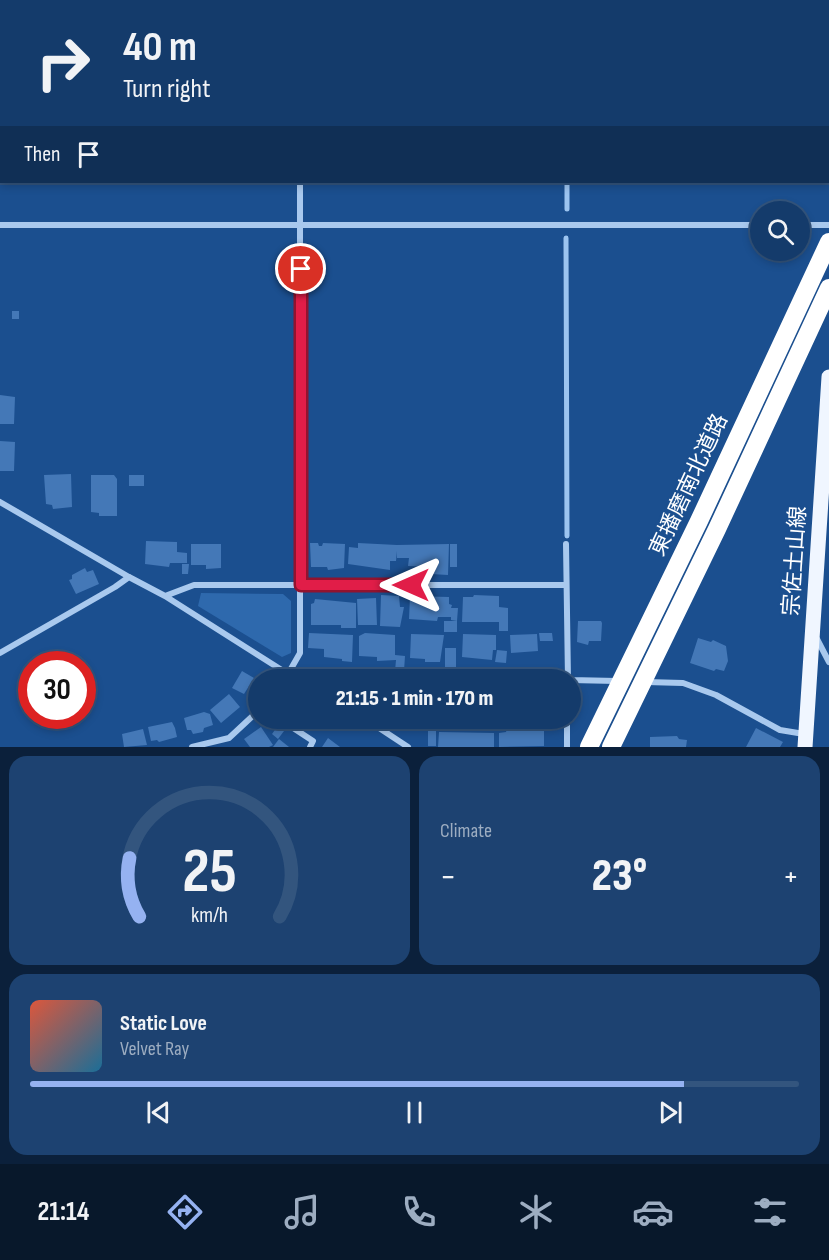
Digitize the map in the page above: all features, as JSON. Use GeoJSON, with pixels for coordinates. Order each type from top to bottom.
{"type":"FeatureCollection","features":[{"type":"Feature","properties":{"kind":"highway","name":"東播磨南北道路"},"geometry":{"type":"LineString","coordinates":[[589,747],[699,521],[829,242]]}},
{"type":"Feature","properties":{"kind":"highway","name":"東播磨南北道路"},"geometry":{"type":"LineString","coordinates":[[611,747],[712,539],[829,288]]}},
{"type":"Feature","properties":{"kind":"main road","name":"宗佐土山線"},"geometry":{"type":"LineString","coordinates":[[805,740],[829,377]]}},
{"type":"Feature","properties":{"kind":"street"},"geometry":{"type":"LineString","coordinates":[[291,669],[300,653],[300,183]]}},
{"type":"Feature","properties":{"kind":"street"},"geometry":{"type":"LineString","coordinates":[[0,225],[750,225]]}},
{"type":"Feature","properties":{"kind":"street"},"geometry":{"type":"LineString","coordinates":[[810,225],[829,225]]}},
{"type":"Feature","properties":{"kind":"street"},"geometry":{"type":"LineString","coordinates":[[0,502],[165,596],[280,669]]}},
{"type":"Feature","properties":{"kind":"street"},"geometry":{"type":"LineString","coordinates":[[566,544],[565,585],[569,669]]}},
{"type":"Feature","properties":{"kind":"street"},"geometry":{"type":"LineString","coordinates":[[0,653],[129,577]]}},
{"type":"Feature","properties":{"kind":"street"},"geometry":{"type":"LineString","coordinates":[[165,596],[194,585],[565,585]]}},
{"type":"Feature","properties":{"kind":"street"},"geometry":{"type":"LineString","coordinates":[[813,632],[829,662]]}},
{"type":"Feature","properties":{"kind":"street"},"geometry":{"type":"LineString","coordinates":[[581,680],[627,681]]}},
{"type":"Feature","properties":{"kind":"street"},"geometry":{"type":"LineString","coordinates":[[638,682],[683,683],[716,695],[780,730],[805,740]]}},
{"type":"Feature","properties":{"kind":"street"},"geometry":{"type":"LineString","coordinates":[[192,747],[229,738],[248,720]]}},
{"type":"Feature","properties":{"kind":"street"},"geometry":{"type":"LineString","coordinates":[[295,729],[313,741],[310,747]]}},
{"type":"Feature","properties":{"kind":"street"},"geometry":{"type":"LineString","coordinates":[[381,729],[408,747]]}},
{"type":"Feature","properties":{"kind":"street"},"geometry":{"type":"LineString","coordinates":[[567,729],[567,747]]}},
{"type":"Feature","properties":{"kind":"shaded area"},"geometry":{"type":"Polygon","coordinates":[[[201,593],[283,594],[291,601],[291,653],[282,657],[198,606],[201,593]]]}},
{"type":"Feature","properties":{"kind":"building"},"geometry":{"type":"Polygon","coordinates":[[[12,311],[19,311],[19,319],[12,319],[12,311]]]}},
{"type":"Feature","properties":{"kind":"building"},"geometry":{"type":"Polygon","coordinates":[[[0,395],[15,397],[14,424],[0,424],[0,395]]]}},
{"type":"Feature","properties":{"kind":"building"},"geometry":{"type":"Polygon","coordinates":[[[0,441],[15,442],[14,471],[0,471],[0,441]]]}},
{"type":"Feature","properties":{"kind":"building"},"geometry":{"type":"Polygon","coordinates":[[[71,474],[72,507],[53,509],[52,505],[46,504],[44,475],[71,474]]]}},
{"type":"Feature","properties":{"kind":"building"},"geometry":{"type":"Polygon","coordinates":[[[91,475],[114,475],[117,479],[117,516],[99,516],[99,513],[91,512],[91,475]]]}},
{"type":"Feature","properties":{"kind":"building"},"geometry":{"type":"Polygon","coordinates":[[[129,475],[144,475],[144,486],[129,486],[129,475]]]}},
{"type":"Feature","properties":{"kind":"building"},"geometry":{"type":"Polygon","coordinates":[[[146,541],[177,542],[177,552],[187,553],[187,563],[170,563],[169,567],[145,564],[146,541]]]}},
{"type":"Feature","properties":{"kind":"building"},"geometry":{"type":"Polygon","coordinates":[[[310,543],[318,543],[319,546],[323,543],[345,544],[344,568],[328,570],[327,567],[311,567],[310,543]]]}},
{"type":"Feature","properties":{"kind":"building"},"geometry":{"type":"Polygon","coordinates":[[[358,543],[449,544],[448,575],[431,574],[431,567],[408,566],[409,558],[397,558],[397,551],[396,561],[390,561],[390,570],[348,564],[349,547],[358,548],[358,543]]]}},
{"type":"Feature","properties":{"kind":"building"},"geometry":{"type":"Polygon","coordinates":[[[191,544],[221,544],[221,568],[206,569],[206,565],[191,565],[191,544]]]}},
{"type":"Feature","properties":{"kind":"building"},"geometry":{"type":"Polygon","coordinates":[[[450,544],[457,544],[457,567],[450,567],[450,544]]]}},
{"type":"Feature","properties":{"kind":"building"},"geometry":{"type":"Polygon","coordinates":[[[182,564],[189,564],[188,574],[182,574],[182,564]]]}},
{"type":"Feature","properties":{"kind":"building"},"geometry":{"type":"Polygon","coordinates":[[[85,568],[87,572],[93,570],[99,584],[76,594],[69,580],[72,579],[72,575],[85,568]]]}},
{"type":"Feature","properties":{"kind":"building"},"geometry":{"type":"Polygon","coordinates":[[[421,569],[421,576],[412,577],[411,570],[421,569]]]}},
{"type":"Feature","properties":{"kind":"building"},"geometry":{"type":"Polygon","coordinates":[[[381,595],[399,596],[400,607],[404,607],[400,627],[380,626],[381,595]]]}},
{"type":"Feature","properties":{"kind":"building"},"geometry":{"type":"Polygon","coordinates":[[[410,596],[449,597],[451,608],[458,608],[457,621],[451,620],[451,617],[438,617],[437,621],[409,619],[410,596]]]}},
{"type":"Feature","properties":{"kind":"building"},"geometry":{"type":"Polygon","coordinates":[[[499,596],[499,607],[508,608],[508,631],[499,631],[499,622],[462,622],[463,597],[499,596]]]}},
{"type":"Feature","properties":{"kind":"building"},"geometry":{"type":"Polygon","coordinates":[[[376,598],[377,625],[358,625],[357,599],[376,598]]]}},
{"type":"Feature","properties":{"kind":"building"},"geometry":{"type":"Polygon","coordinates":[[[315,599],[356,603],[356,628],[341,628],[341,625],[311,625],[311,604],[315,599]]]}},
{"type":"Feature","properties":{"kind":"building"},"geometry":{"type":"Polygon","coordinates":[[[444,621],[457,621],[457,632],[444,632],[444,621]]]}},
{"type":"Feature","properties":{"kind":"building"},"geometry":{"type":"Polygon","coordinates":[[[578,621],[601,621],[601,641],[589,641],[588,645],[577,642],[578,621]]]}},
{"type":"Feature","properties":{"kind":"building"},"geometry":{"type":"Polygon","coordinates":[[[309,633],[353,635],[352,662],[324,657],[324,649],[308,648],[309,633]]]}},
{"type":"Feature","properties":{"kind":"building"},"geometry":{"type":"Polygon","coordinates":[[[365,633],[395,635],[395,655],[405,656],[404,669],[395,669],[396,660],[377,661],[377,657],[359,656],[359,636],[365,633]]]}},
{"type":"Feature","properties":{"kind":"building"},"geometry":{"type":"Polygon","coordinates":[[[539,633],[552,633],[553,641],[540,641],[539,633]]]}},
{"type":"Feature","properties":{"kind":"building"},"geometry":{"type":"Polygon","coordinates":[[[411,634],[444,635],[440,662],[425,662],[425,659],[410,658],[411,634]]]}},
{"type":"Feature","properties":{"kind":"building"},"geometry":{"type":"Polygon","coordinates":[[[463,634],[496,635],[496,650],[493,650],[492,660],[462,657],[463,634]]]}},
{"type":"Feature","properties":{"kind":"building"},"geometry":{"type":"Polygon","coordinates":[[[537,634],[538,651],[511,653],[510,635],[537,634]]]}},
{"type":"Feature","properties":{"kind":"building"},"geometry":{"type":"Polygon","coordinates":[[[698,638],[711,642],[713,640],[726,646],[728,661],[724,671],[716,669],[714,671],[690,663],[698,638]]]}},
{"type":"Feature","properties":{"kind":"building"},"geometry":{"type":"Polygon","coordinates":[[[445,648],[456,648],[456,668],[445,668],[445,648]]]}},
{"type":"Feature","properties":{"kind":"building"},"geometry":{"type":"Polygon","coordinates":[[[497,650],[507,651],[506,663],[495,662],[497,650]]]}},
{"type":"Feature","properties":{"kind":"building"},"geometry":{"type":"Polygon","coordinates":[[[242,671],[248,674],[248,688],[244,694],[232,688],[242,671]]]}},
{"type":"Feature","properties":{"kind":"building"},"geometry":{"type":"Polygon","coordinates":[[[229,694],[240,707],[221,723],[210,710],[229,694]]]}},
{"type":"Feature","properties":{"kind":"building"},"geometry":{"type":"Polygon","coordinates":[[[204,712],[210,714],[213,725],[204,728],[203,732],[193,734],[191,730],[187,730],[184,718],[204,712]]]}},
{"type":"Feature","properties":{"kind":"building"},"geometry":{"type":"Polygon","coordinates":[[[172,722],[177,737],[159,742],[151,741],[148,727],[172,722]]]}},
{"type":"Feature","properties":{"kind":"building"},"geometry":{"type":"Polygon","coordinates":[[[756,728],[783,742],[780,747],[746,747],[756,728]]]}},
{"type":"Feature","properties":{"kind":"building"},"geometry":{"type":"Polygon","coordinates":[[[143,729],[147,745],[124,747],[122,734],[143,729]]]}},
{"type":"Feature","properties":{"kind":"building"},"geometry":{"type":"Polygon","coordinates":[[[258,729],[262,729],[273,745],[250,747],[244,739],[258,729]]]}},
{"type":"Feature","properties":{"kind":"building"},"geometry":{"type":"Polygon","coordinates":[[[276,729],[284,731],[278,739],[272,734],[276,729]]]}},
{"type":"Feature","properties":{"kind":"building"},"geometry":{"type":"Polygon","coordinates":[[[507,729],[544,729],[544,746],[499,747],[499,733],[506,732],[507,729]]]}},
{"type":"Feature","properties":{"kind":"building"},"geometry":{"type":"Polygon","coordinates":[[[428,730],[436,731],[436,746],[428,746],[428,730]]]}},
{"type":"Feature","properties":{"kind":"building"},"geometry":{"type":"Polygon","coordinates":[[[439,732],[494,733],[494,747],[438,747],[439,732]]]}},
{"type":"Feature","properties":{"kind":"building"},"geometry":{"type":"Polygon","coordinates":[[[677,736],[679,739],[687,740],[686,747],[650,747],[650,737],[677,736]]]}},
{"type":"Feature","properties":{"kind":"building"},"geometry":{"type":"Polygon","coordinates":[[[328,738],[340,747],[322,747],[328,738]]]}},
{"type":"Feature","properties":{"kind":"building"},"geometry":{"type":"Polygon","coordinates":[[[279,739],[289,747],[273,747],[279,739]]]}},
{"type":"Feature","properties":{"kind":"waterway"},"geometry":{"type":"LineString","coordinates":[[567,183],[567,209]]}},
{"type":"Feature","properties":{"kind":"waterway"},"geometry":{"type":"LineString","coordinates":[[566,238],[567,536]]}},
{"type":"Feature","properties":{"kind":"route"},"geometry":{"type":"LineString","coordinates":[[301,269],[301,585],[411,585]]}}]}
